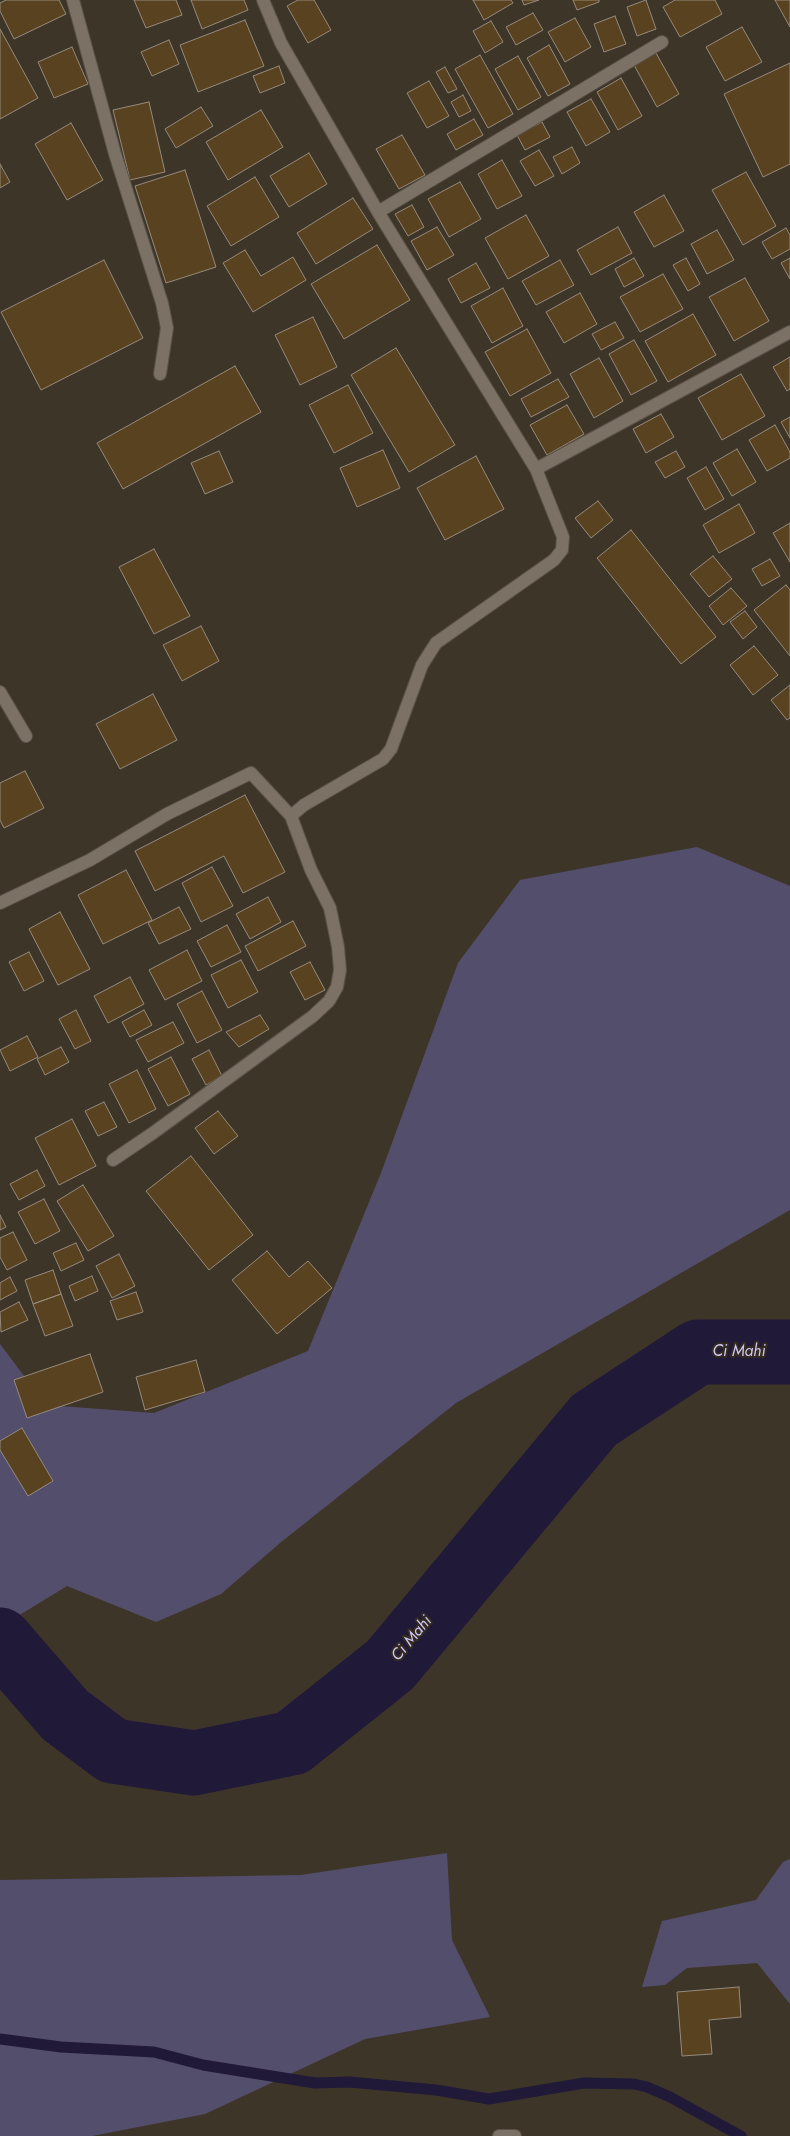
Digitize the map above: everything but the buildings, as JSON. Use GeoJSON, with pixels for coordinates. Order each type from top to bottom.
{"type":"FeatureCollection","features":[{"type":"Feature","properties":{"kind":"street"},"geometry":{"type":"LineString","coordinates":[[73,0],[115,154],[162,303],[167,328],[160,374]]}},
{"type":"Feature","properties":{"kind":"street"},"geometry":{"type":"LineString","coordinates":[[263,0],[281,43],[378,212],[536,469],[563,537],[562,550],[554,560],[436,643],[422,665],[391,749],[383,758],[304,805],[292,816]]}},
{"type":"Feature","properties":{"kind":"street"},"geometry":{"type":"LineString","coordinates":[[378,212],[662,42]]}},
{"type":"Feature","properties":{"kind":"street"},"geometry":{"type":"LineString","coordinates":[[536,469],[790,332]]}},
{"type":"Feature","properties":{"kind":"street"},"geometry":{"type":"LineString","coordinates":[[0,692],[26,736]]}},
{"type":"Feature","properties":{"kind":"street"},"geometry":{"type":"LineString","coordinates":[[0,903],[90,860],[167,814],[251,773],[292,816],[311,870],[330,908],[339,954],[340,970],[337,987],[329,1001],[313,1016],[153,1134],[113,1160]]}},
{"type":"Feature","properties":{"kind":"street"},"geometry":{"type":"LineString","coordinates":[[498,2136],[515,2136]]}},
{"type":"Feature","properties":{"kind":"shaded area"},"geometry":{"type":"Polygon","coordinates":[[[697,847],[790,886],[790,1210],[456,1403],[280,1543],[221,1594],[156,1622],[67,1586],[0,1627],[0,1344],[46,1405],[154,1413],[308,1351],[381,1173],[458,963],[520,880],[697,847]]]}},
{"type":"Feature","properties":{"kind":"shaded area"},"geometry":{"type":"Polygon","coordinates":[[[447,1853],[452,1940],[490,2017],[365,2039],[205,2114],[92,2136],[0,2136],[0,1880],[301,1875],[447,1853]]]}},
{"type":"Feature","properties":{"kind":"shaded area"},"geometry":{"type":"Polygon","coordinates":[[[790,1859],[790,2004],[757,1963],[687,1968],[665,1985],[642,1987],[662,1921],[756,1900],[783,1862],[790,1859]]]}},
{"type":"Feature","properties":{"kind":"waterway","name":"Ci Mahi"},"geometry":{"type":"LineString","coordinates":[[0,1640],[65,1715],[113,1751],[194,1763],[292,1743],[390,1665],[594,1420],[698,1352],[790,1352]]}},
{"type":"Feature","properties":{"kind":"waterway"},"geometry":{"type":"LineString","coordinates":[[0,2039],[61,2047],[154,2052],[203,2065],[315,2083],[350,2082],[436,2090],[489,2099],[584,2083],[634,2084],[647,2087],[670,2097],[741,2136]]}}]}
